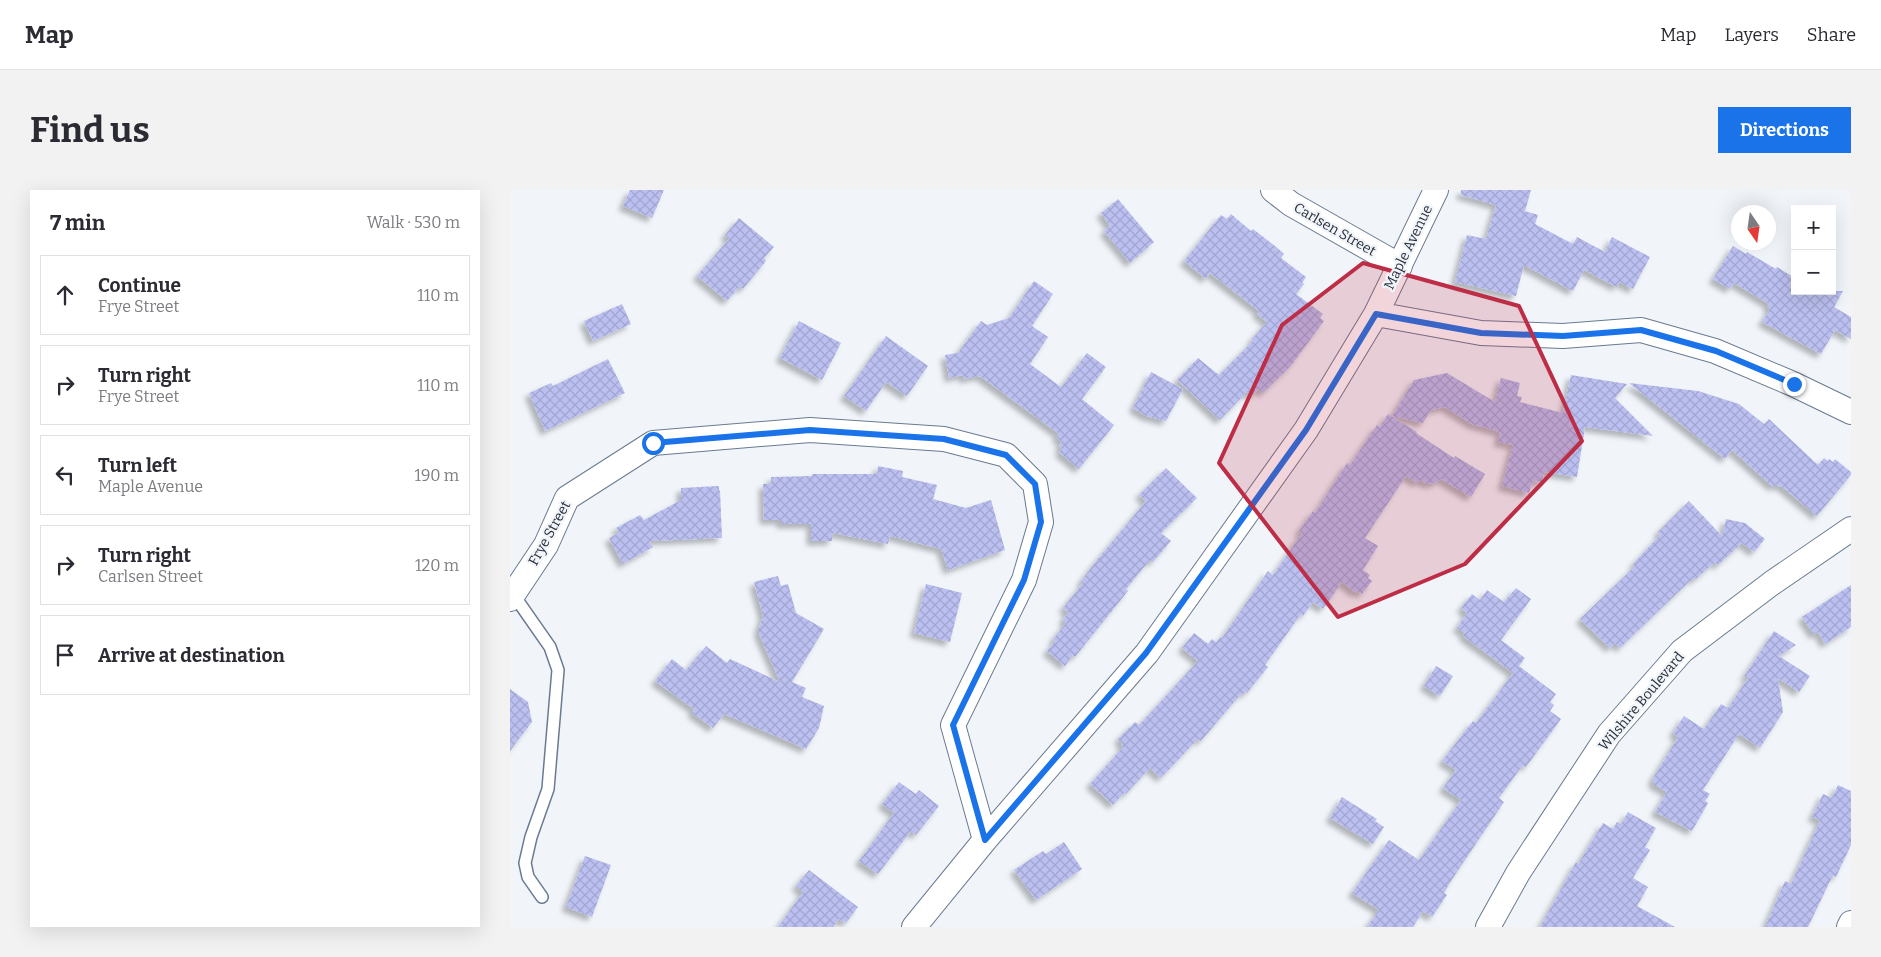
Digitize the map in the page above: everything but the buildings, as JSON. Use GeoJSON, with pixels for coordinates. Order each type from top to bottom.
{"type":"FeatureCollection","features":[{"type":"Feature","properties":{"kind":"street","name":"Carlsen Street"},"geometry":{"type":"LineString","coordinates":[[1273,190],[1291,204],[1400,266]]}},
{"type":"Feature","properties":{"kind":"street","name":"Maple Avenue"},"geometry":{"type":"LineString","coordinates":[[914,927],[985,840],[1146,653],[1306,430],[1376,314],[1436,190]]}},
{"type":"Feature","properties":{"kind":"street"},"geometry":{"type":"LineString","coordinates":[[1376,314],[1481,333],[1563,336],[1641,330],[1716,351],[1794,384],[1851,412]]}},
{"type":"Feature","properties":{"kind":"street","name":"Frye Street"},"geometry":{"type":"LineString","coordinates":[[511,596],[546,546],[567,498],[653,443],[810,430],[944,439],[1006,455],[1035,484],[1041,522],[1024,580],[953,725],[985,840]]}},
{"type":"Feature","properties":{"kind":"street","name":"Wilshire Boulevard"},"geometry":{"type":"LineString","coordinates":[[1488,927],[1518,873],[1609,734],[1682,651],[1772,583],[1851,529]]}},
{"type":"Feature","properties":{"kind":"street"},"geometry":{"type":"LineString","coordinates":[[1849,927],[1851,923]]}},
{"type":"Feature","properties":{"kind":"lane"},"geometry":{"type":"LineString","coordinates":[[511,596],[550,647],[558,670],[548,789],[531,837],[525,863],[528,877],[542,897]]}},
{"type":"Feature","properties":{"kind":"highlighted area"},"geometry":{"type":"Polygon","coordinates":[[[1363,263],[1519,306],[1582,441],[1465,564],[1338,617],[1219,463],[1282,325],[1363,263]]]}},
{"type":"Feature","properties":{"kind":"route"},"geometry":{"type":"LineString","coordinates":[[653,443],[810,430],[944,439],[1006,455],[1035,484],[1041,522],[1024,580],[953,725],[985,840],[1146,653],[1306,430],[1376,314],[1481,333],[1563,336],[1641,330],[1716,351],[1794,384]]}}]}
